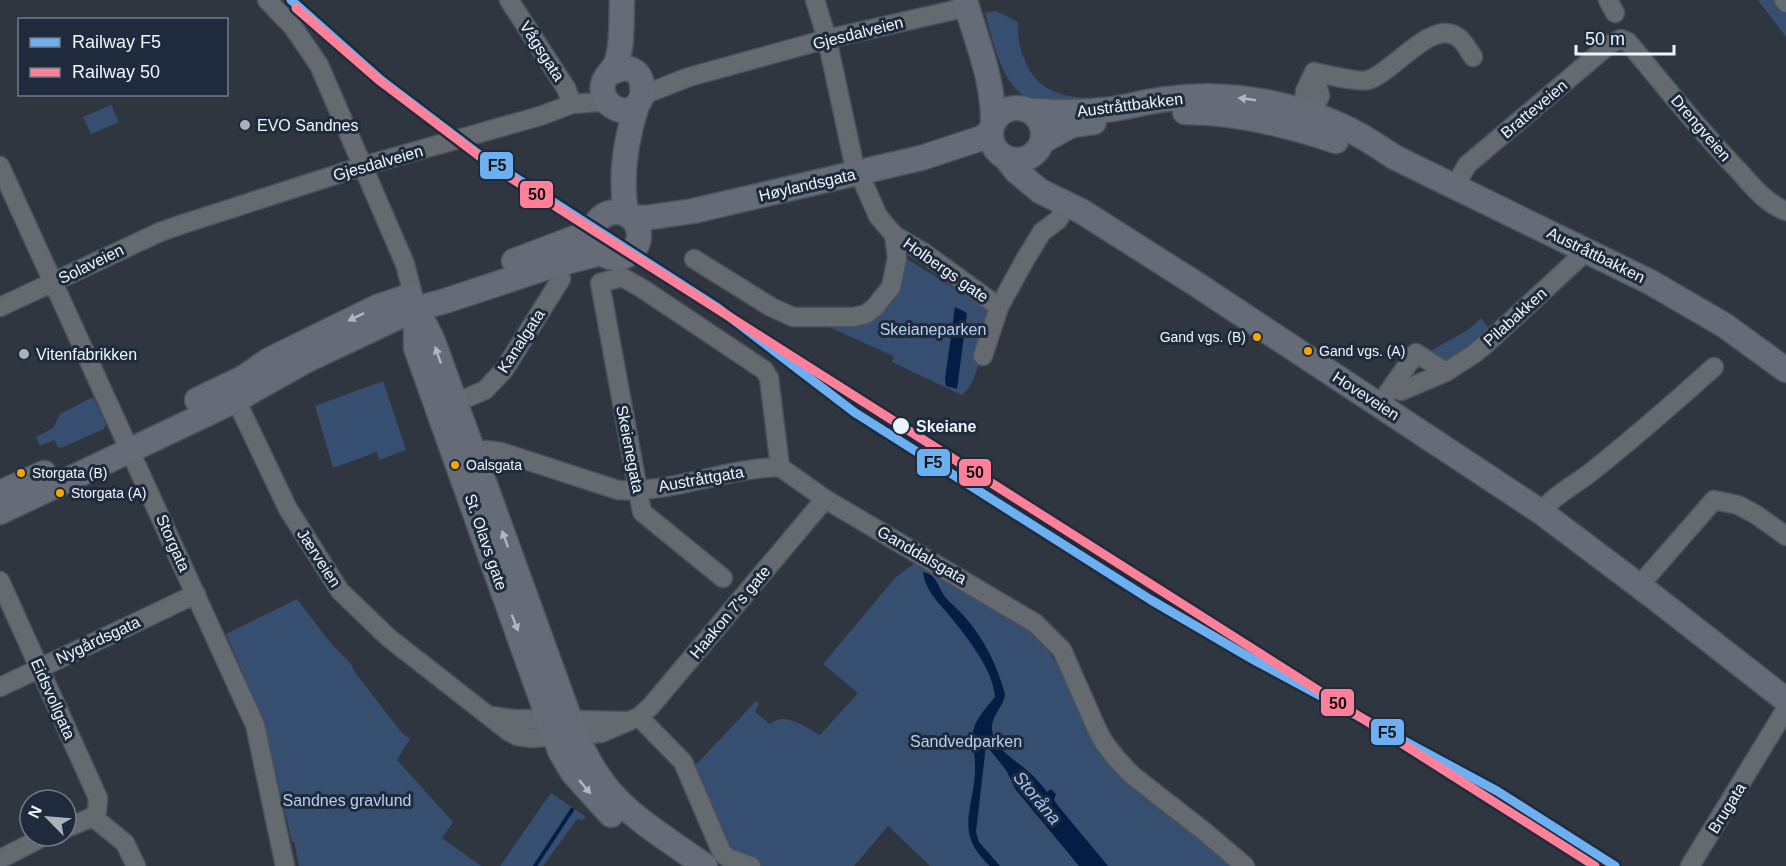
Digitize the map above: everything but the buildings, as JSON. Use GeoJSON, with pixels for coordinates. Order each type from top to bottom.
{"type":"FeatureCollection","features":[{"type":"Feature","properties":{"kind":"main road"},"geometry":{"type":"LineString","coordinates":[[612,225],[614,121],[604,95],[603,85],[617,63],[620,48],[622,0]]}},
{"type":"Feature","properties":{"kind":"main road"},"geometry":{"type":"LineString","coordinates":[[612,225],[624,184],[628,131],[640,88],[633,49],[636,0]]}},
{"type":"Feature","properties":{"kind":"main road"},"geometry":{"type":"LineString","coordinates":[[960,4],[988,79],[994,105],[993,143],[1003,156],[1017,160],[1029,158],[1040,146],[1044,129],[1039,119],[1024,109],[998,70],[975,0]]}},
{"type":"Feature","properties":{"kind":"main road"},"geometry":{"type":"LineString","coordinates":[[609,75],[624,69],[632,71],[640,88]]}},
{"type":"Feature","properties":{"kind":"main road"},"geometry":{"type":"LineString","coordinates":[[609,104],[623,110],[640,88]]}},
{"type":"Feature","properties":{"kind":"main road","name":"Austråttbakken"},"geometry":{"type":"LineString","coordinates":[[1024,109],[1070,113],[1113,109],[1168,99],[1231,97],[1268,103],[1306,119],[1361,136],[1396,158],[1611,262],[1683,300],[1724,325],[1786,370]]}},
{"type":"Feature","properties":{"kind":"main road"},"geometry":{"type":"LineString","coordinates":[[992,127],[999,115],[1008,109],[1024,109]]}},
{"type":"Feature","properties":{"kind":"main road","name":"Austråttbakken"},"geometry":{"type":"LineString","coordinates":[[1040,146],[1072,125],[1175,111],[1306,119]]}},
{"type":"Feature","properties":{"kind":"main road","name":"Høylandsgata"},"geometry":{"type":"LineString","coordinates":[[921,158],[982,138],[992,127]]}},
{"type":"Feature","properties":{"kind":"main road","name":"Hoveveien"},"geometry":{"type":"LineString","coordinates":[[1040,146],[1038,163],[1047,183],[1068,204]]}},
{"type":"Feature","properties":{"kind":"main road","name":"Høylandsgata"},"geometry":{"type":"LineString","coordinates":[[693,212],[649,232],[633,251],[622,257],[609,257],[612,225],[693,212],[856,168],[921,158],[1003,156]]}},
{"type":"Feature","properties":{"kind":"main road","name":"Hoveveien"},"geometry":{"type":"LineString","coordinates":[[1003,156],[1016,171],[1040,191],[1068,204],[1184,276],[1541,513],[1786,700]]}},
{"type":"Feature","properties":{"kind":"main road"},"geometry":{"type":"LineString","coordinates":[[0,512],[127,442],[227,394],[243,378],[269,360],[377,307],[415,303],[612,225],[639,230],[637,246]]}},
{"type":"Feature","properties":{"kind":"main road","name":"St. Olavs gate"},"geometry":{"type":"LineString","coordinates":[[415,303],[416,348],[447,406],[563,728]]}},
{"type":"Feature","properties":{"kind":"main road"},"geometry":{"type":"LineString","coordinates":[[0,493],[127,442]]}},
{"type":"Feature","properties":{"kind":"main road"},"geometry":{"type":"LineString","coordinates":[[563,728],[607,788],[632,813],[705,866]]}},
{"type":"Feature","properties":{"kind":"main road"},"geometry":{"type":"LineString","coordinates":[[563,728],[564,759],[573,773],[622,826],[677,866]]}},
{"type":"Feature","properties":{"kind":"street","name":"St. Olavs gate"},"geometry":{"type":"LineString","coordinates":[[267,0],[293,27],[319,65],[405,264],[415,303]]}},
{"type":"Feature","properties":{"kind":"street","name":"Vågsgata"},"geometry":{"type":"LineString","coordinates":[[509,0],[566,88],[572,104]]}},
{"type":"Feature","properties":{"kind":"street","name":"Holbergs gate"},"geometry":{"type":"LineString","coordinates":[[815,0],[827,39],[856,168],[878,216],[894,235],[923,252],[999,307]]}},
{"type":"Feature","properties":{"kind":"street","name":"Gjesdalveien"},"geometry":{"type":"LineString","coordinates":[[640,88],[678,80],[960,4]]}},
{"type":"Feature","properties":{"kind":"street"},"geometry":{"type":"LineString","coordinates":[[1306,119],[1320,96],[1314,72],[1365,81],[1378,77],[1418,43],[1449,34],[1459,38],[1473,57]]}},
{"type":"Feature","properties":{"kind":"street","name":"Bratteveien"},"geometry":{"type":"LineString","coordinates":[[1455,186],[1467,165],[1610,44],[1622,39]]}},
{"type":"Feature","properties":{"kind":"street","name":"Drengveien"},"geometry":{"type":"LineString","coordinates":[[1622,39],[1628,42],[1719,151],[1749,183],[1770,203],[1786,211]]}},
{"type":"Feature","properties":{"kind":"street","name":"Gjesdalveien"},"geometry":{"type":"LineString","coordinates":[[572,104],[584,92],[609,75]]}},
{"type":"Feature","properties":{"kind":"street","name":"Gjesdalveien"},"geometry":{"type":"LineString","coordinates":[[183,224],[363,166],[529,120],[572,104],[599,102],[609,104]]}},
{"type":"Feature","properties":{"kind":"street","name":"Storgata"},"geometry":{"type":"LineString","coordinates":[[0,166],[255,725],[285,866]]}},
{"type":"Feature","properties":{"kind":"street"},"geometry":{"type":"LineString","coordinates":[[982,356],[999,307],[1042,232],[1058,220],[1068,204]]}},
{"type":"Feature","properties":{"kind":"street","name":"Solaveien"},"geometry":{"type":"LineString","coordinates":[[0,307],[160,232],[183,224]]}},
{"type":"Feature","properties":{"kind":"street"},"geometry":{"type":"LineString","coordinates":[[694,259],[771,307],[794,317],[854,317],[866,314],[875,307],[891,287],[897,258],[894,235]]}},
{"type":"Feature","properties":{"kind":"street","name":"Pilabakken"},"geometry":{"type":"LineString","coordinates":[[1401,391],[1446,372],[1474,354],[1579,258]]}},
{"type":"Feature","properties":{"kind":"street","name":"Skeienegata"},"geometry":{"type":"LineString","coordinates":[[723,578],[642,512],[600,283],[622,277],[644,289],[764,370],[770,378],[780,467]]}},
{"type":"Feature","properties":{"kind":"street","name":"Kanalgata"},"geometry":{"type":"LineString","coordinates":[[447,406],[485,390],[504,370],[561,279]]}},
{"type":"Feature","properties":{"kind":"street"},"geometry":{"type":"LineString","coordinates":[[1379,405],[1416,353],[1446,372]]}},
{"type":"Feature","properties":{"kind":"street"},"geometry":{"type":"LineString","coordinates":[[1541,513],[1554,500],[1637,435],[1714,367]]}},
{"type":"Feature","properties":{"kind":"street","name":"Jærveien"},"geometry":{"type":"LineString","coordinates":[[227,394],[288,509],[340,591],[390,638],[490,716],[563,728]]}},
{"type":"Feature","properties":{"kind":"street","name":"Austråttgata"},"geometry":{"type":"LineString","coordinates":[[485,450],[501,452],[618,490],[637,492],[735,472],[780,467]]}},
{"type":"Feature","properties":{"kind":"street","name":"Ganddalsgata"},"geometry":{"type":"LineString","coordinates":[[780,467],[825,499],[1035,623],[1062,650],[1096,727],[1116,758],[1132,775],[1245,866]]}},
{"type":"Feature","properties":{"kind":"street","name":"Haakon 7's gate"},"geometry":{"type":"LineString","coordinates":[[563,728],[601,733],[635,719],[651,706],[825,499]]}},
{"type":"Feature","properties":{"kind":"street"},"geometry":{"type":"LineString","coordinates":[[1639,586],[1714,500],[1738,506],[1755,514],[1786,536]]}},
{"type":"Feature","properties":{"kind":"street","name":"Eidsvollgata"},"geometry":{"type":"LineString","coordinates":[[0,581],[98,798],[97,810],[93,817]]}},
{"type":"Feature","properties":{"kind":"street","name":"Nygårdsgata"},"geometry":{"type":"LineString","coordinates":[[0,687],[196,594]]}},
{"type":"Feature","properties":{"kind":"street","name":"Brugata"},"geometry":{"type":"LineString","coordinates":[[1690,866],[1786,709]]}},
{"type":"Feature","properties":{"kind":"street"},"geometry":{"type":"LineString","coordinates":[[563,728],[635,719],[683,762],[722,853],[728,858],[751,866]]}},
{"type":"Feature","properties":{"kind":"street","name":"Brugata"},"geometry":{"type":"LineString","coordinates":[[1763,749],[1786,728]]}},
{"type":"Feature","properties":{"kind":"street"},"geometry":{"type":"LineString","coordinates":[[590,762],[591,751],[601,733]]}},
{"type":"Feature","properties":{"kind":"street"},"geometry":{"type":"LineString","coordinates":[[78,823],[93,817],[125,843],[136,866]]}},
{"type":"Feature","properties":{"kind":"street"},"geometry":{"type":"LineString","coordinates":[[0,859],[22,848]]}},
{"type":"Feature","properties":{"kind":"green space"},"geometry":{"type":"Polygon","coordinates":[[[1758,0],[1777,0],[1786,11],[1786,37],[1758,0]]]}},
{"type":"Feature","properties":{"kind":"green space"},"geometry":{"type":"Polygon","coordinates":[[[996,11],[1018,22],[1024,58],[1033,75],[1042,85],[1065,95],[1078,97],[1118,95],[1119,101],[1035,103],[1024,96],[1007,76],[996,52],[985,13],[996,11]]]}},
{"type":"Feature","properties":{"kind":"green space"},"geometry":{"type":"Polygon","coordinates":[[[111,105],[119,122],[91,134],[83,117],[111,105]]]}},
{"type":"Feature","properties":{"kind":"green space","name":"Skeianeparken"},"geometry":{"type":"Polygon","coordinates":[[[902,256],[987,308],[989,315],[977,369],[973,380],[962,395],[892,362],[893,356],[816,321],[867,317],[902,256]]]}},
{"type":"Feature","properties":{"kind":"green space"},"geometry":{"type":"Polygon","coordinates":[[[1481,318],[1489,329],[1489,334],[1445,362],[1432,353],[1432,350],[1468,330],[1481,318]]]}},
{"type":"Feature","properties":{"kind":"green space"},"geometry":{"type":"Polygon","coordinates":[[[383,381],[406,450],[379,460],[377,452],[333,468],[315,406],[383,381]]]}},
{"type":"Feature","properties":{"kind":"green space"},"geometry":{"type":"Polygon","coordinates":[[[94,398],[106,425],[104,429],[61,448],[54,440],[40,446],[36,437],[53,428],[60,414],[94,398]]]}},
{"type":"Feature","properties":{"kind":"green space","name":"Sandvedparken"},"geometry":{"type":"Polygon","coordinates":[[[916,562],[1031,631],[1054,659],[1094,741],[1116,772],[1234,866],[930,866],[888,826],[854,866],[754,866],[730,851],[692,769],[756,701],[759,704],[755,712],[770,724],[776,720],[788,720],[820,735],[858,693],[823,664],[895,578],[916,562]]]}},
{"type":"Feature","properties":{"kind":"green space","name":"Sandnes gravlund"},"geometry":{"type":"Polygon","coordinates":[[[297,599],[329,641],[351,664],[402,733],[410,739],[397,760],[453,822],[442,838],[481,866],[299,866],[264,722],[226,634],[297,599]]]}},
{"type":"Feature","properties":{"kind":"green space"},"geometry":{"type":"Polygon","coordinates":[[[551,793],[586,817],[582,820],[577,819],[543,866],[500,866],[551,793]]]}},
{"type":"Feature","properties":{"kind":"water"},"geometry":{"type":"Polygon","coordinates":[[[955,307],[967,313],[957,389],[946,386],[945,379],[955,307]]]}},
{"type":"Feature","properties":{"kind":"water","name":"Storåna"},"geometry":{"type":"Polygon","coordinates":[[[923,572],[932,576],[946,598],[971,624],[994,662],[1005,694],[992,724],[997,743],[1047,792],[1051,789],[1056,794],[1054,800],[1059,807],[1108,866],[1079,866],[1016,790],[1006,770],[986,745],[976,832],[979,842],[1000,866],[990,866],[978,853],[971,841],[969,829],[975,778],[972,735],[979,717],[995,697],[993,686],[978,653],[929,590],[923,572]]]}},
{"type":"Feature","properties":{"kind":"waterway"},"geometry":{"type":"LineString","coordinates":[[535,866],[572,810]]}},
{"type":"Feature","properties":{"kind":"railway"},"geometry":{"type":"LineString","coordinates":[[1379,727],[1477,791]]}},
{"type":"Feature","properties":{"kind":"rail line","name":"F5"},"geometry":{"type":"LineString","coordinates":[[291,0],[381,80],[477,153],[718,308],[854,412],[1151,600],[1254,660],[1497,791],[1615,866]]}},
{"type":"Feature","properties":{"kind":"rail line","name":"50"},"geometry":{"type":"LineString","coordinates":[[296,8],[380,81],[495,168],[1595,866]]}},
{"type":"Feature","properties":{"kind":"place","name":"EVO Sandnes"},"geometry":{"type":"Point","coordinates":[245,125]}},
{"type":"Feature","properties":{"kind":"place","name":"Gand vgs. (B)"},"geometry":{"type":"Point","coordinates":[1257,337]}},
{"type":"Feature","properties":{"kind":"place","name":"Gand vgs. (A)"},"geometry":{"type":"Point","coordinates":[1308,351]}},
{"type":"Feature","properties":{"kind":"place","name":"Vitenfabrikken"},"geometry":{"type":"Point","coordinates":[24,354]}},
{"type":"Feature","properties":{"kind":"place","name":"Skeiane"},"geometry":{"type":"Point","coordinates":[901,426]}},
{"type":"Feature","properties":{"kind":"place","name":"Oalsgata"},"geometry":{"type":"Point","coordinates":[455,465]}},
{"type":"Feature","properties":{"kind":"place","name":"Storgata (B)"},"geometry":{"type":"Point","coordinates":[21,473]}},
{"type":"Feature","properties":{"kind":"place","name":"Storgata (A)"},"geometry":{"type":"Point","coordinates":[60,493]}}]}
